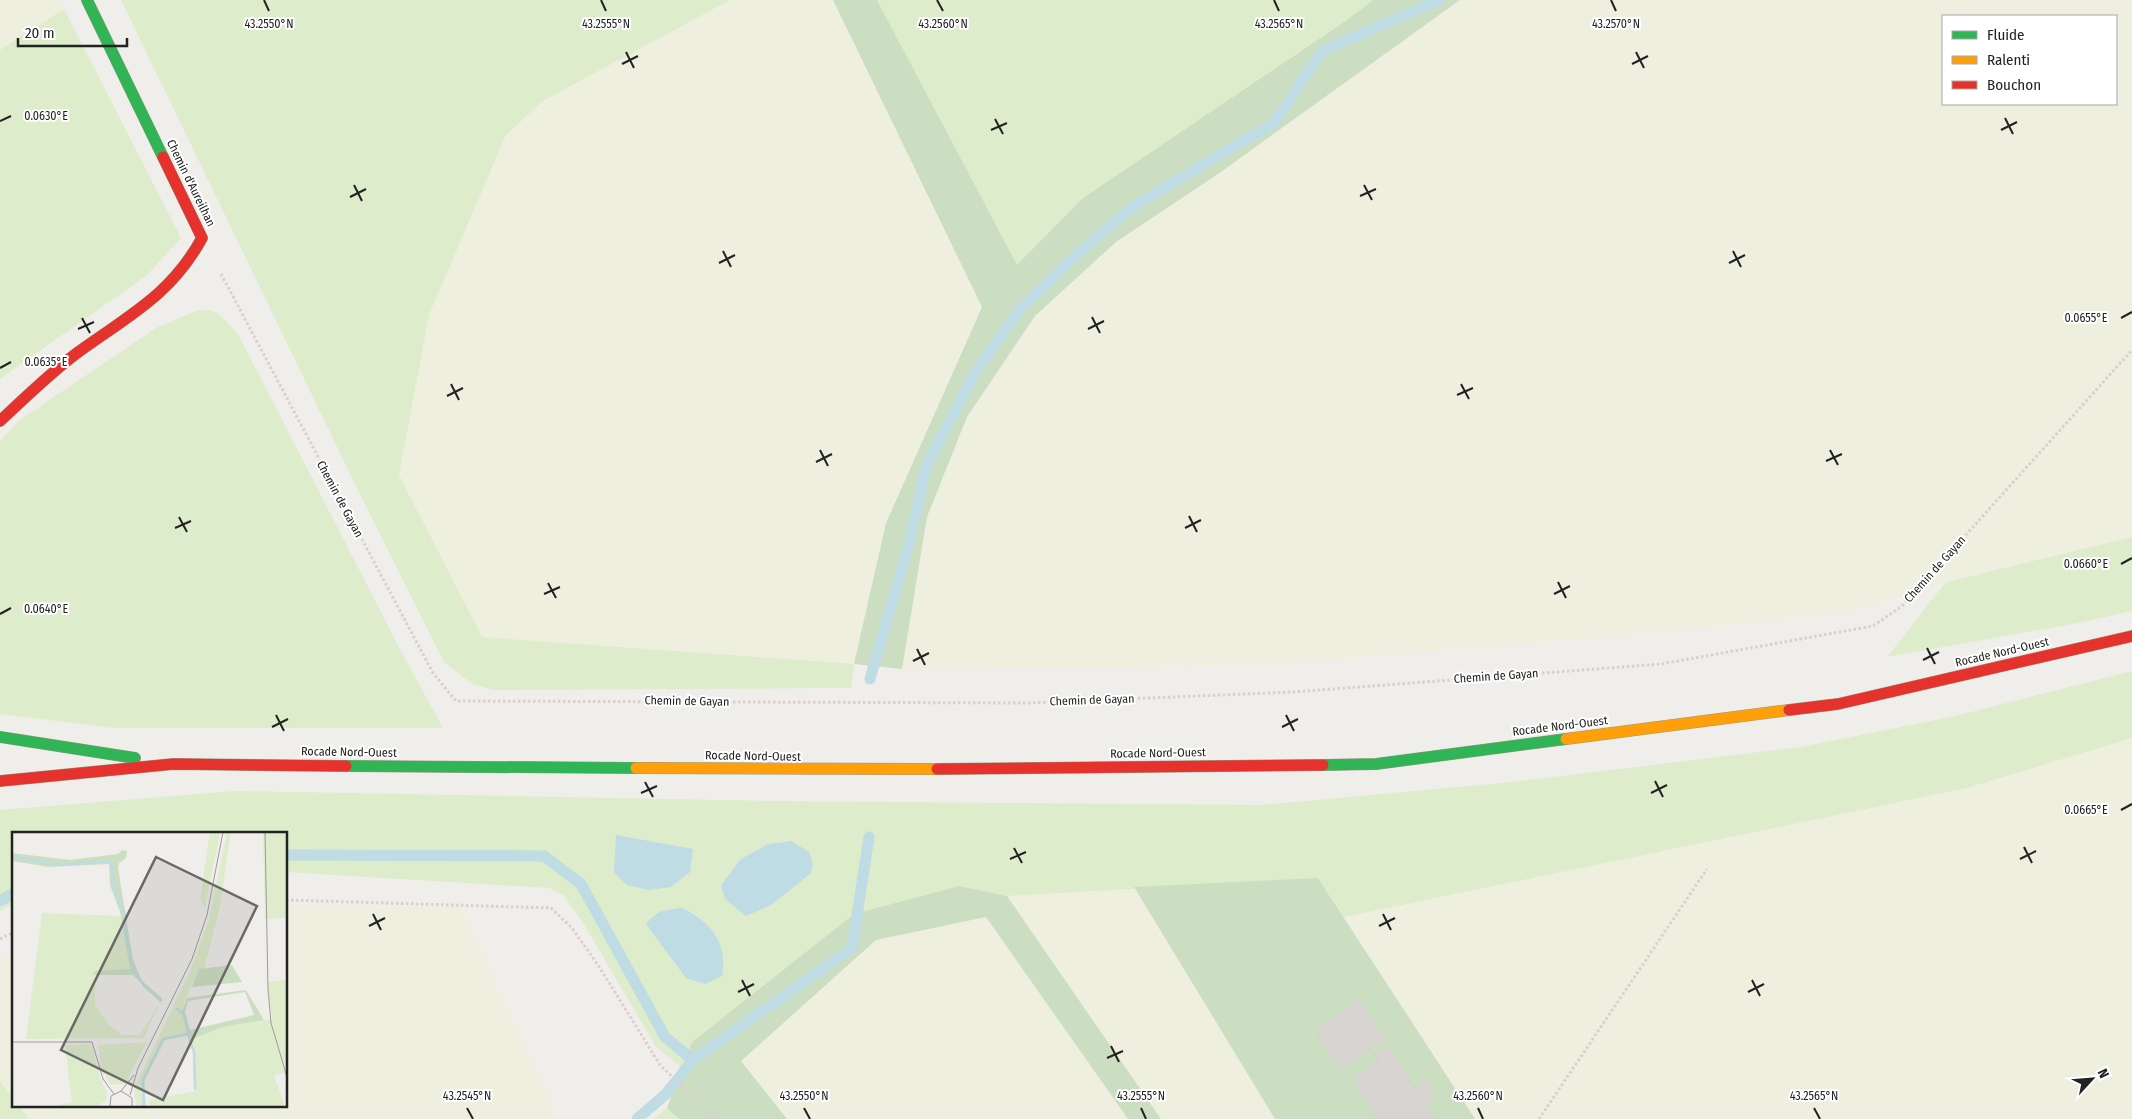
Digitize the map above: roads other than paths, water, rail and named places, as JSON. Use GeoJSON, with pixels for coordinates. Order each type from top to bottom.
{"type":"FeatureCollection","features":[{"type":"Feature","properties":{"kind":"main road","name":"Chemin d'Aureilhan"},"geometry":{"type":"LineString","coordinates":[[0,421],[59,367],[163,292],[194,256],[202,238],[87,0]]}},
{"type":"Feature","properties":{"kind":"main road","name":"Rocade Nord-Ouest"},"geometry":{"type":"LineString","coordinates":[[0,781],[173,764],[849,770],[1376,764],[1838,704],[2132,636]]}},
{"type":"Feature","properties":{"kind":"main road","name":"Rocade Nord-Ouest"},"geometry":{"type":"LineString","coordinates":[[0,737],[173,764]]}},
{"type":"Feature","properties":{"kind":"water"},"geometry":{"type":"Polygon","coordinates":[[[616,835],[693,849],[690,872],[671,887],[649,890],[627,885],[614,872],[616,835]]]}},
{"type":"Feature","properties":{"kind":"water"},"geometry":{"type":"Polygon","coordinates":[[[791,841],[809,852],[813,864],[810,874],[771,905],[746,916],[725,899],[721,885],[741,859],[768,844],[791,841]]]}},
{"type":"Feature","properties":{"kind":"water"},"geometry":{"type":"Polygon","coordinates":[[[682,908],[709,927],[720,944],[723,964],[722,976],[705,984],[686,978],[646,924],[662,911],[682,908]]]}},
{"type":"Feature","properties":{"kind":"waterway"},"geometry":{"type":"LineString","coordinates":[[870,679],[909,544],[926,466],[976,371],[1020,309],[1075,256],[1135,205],[1274,123],[1322,51],[1439,0]]}},
{"type":"Feature","properties":{"kind":"waterway"},"geometry":{"type":"LineString","coordinates":[[288,855],[544,856],[581,884],[665,1037],[693,1060],[852,948],[869,837]]}},
{"type":"Feature","properties":{"kind":"waterway"},"geometry":{"type":"LineString","coordinates":[[0,901],[12,894]]}},
{"type":"Feature","properties":{"kind":"waterway"},"geometry":{"type":"LineString","coordinates":[[637,1119],[666,1094],[693,1060]]}}]}
